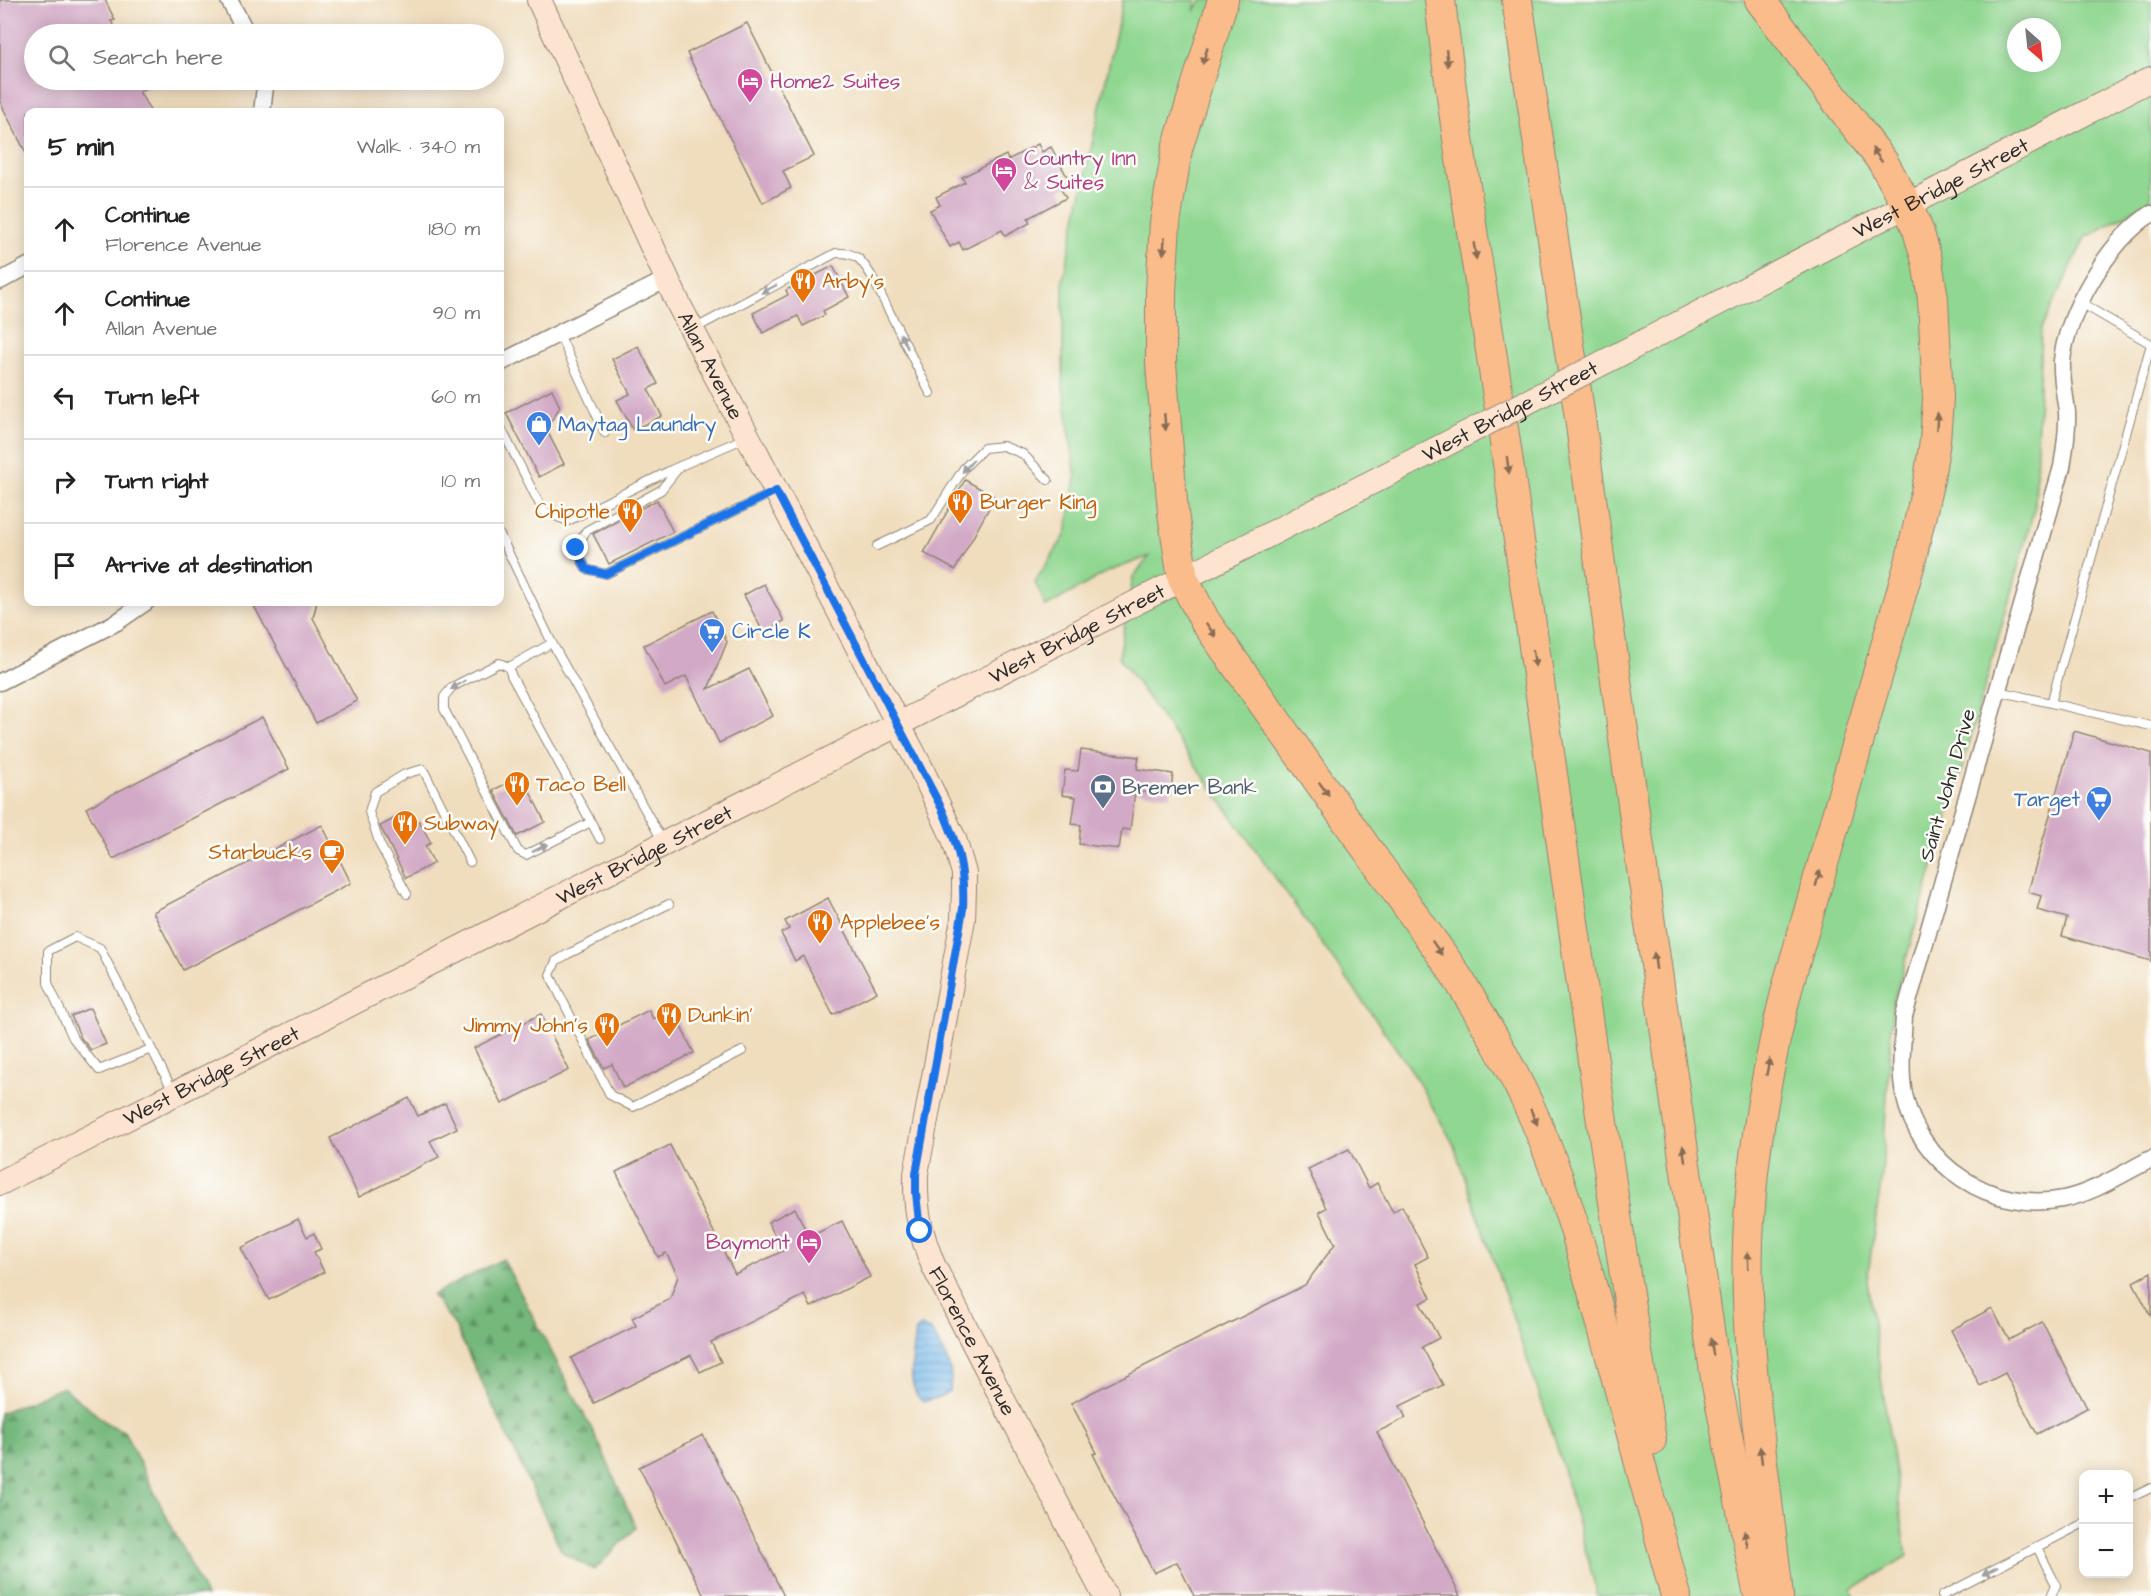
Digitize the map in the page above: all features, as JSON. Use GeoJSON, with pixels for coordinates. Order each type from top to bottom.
{"type":"FeatureCollection","features":[{"type":"Feature","properties":{"kind":"highway"},"geometry":{"type":"LineString","coordinates":[[1223,0],[1177,148],[1166,223],[1161,291],[1161,363],[1173,513],[1183,579],[1204,621],[1450,966],[1480,1012],[1508,1063],[1534,1117],[1579,1243],[1676,1596]]}},
{"type":"Feature","properties":{"kind":"highway"},"geometry":{"type":"LineString","coordinates":[[1440,0],[1451,97],[1507,455],[1621,1255],[1658,1484],[1681,1596]]}},
{"type":"Feature","properties":{"kind":"highway"},"geometry":{"type":"LineString","coordinates":[[1517,0],[1577,399],[1717,1385],[1759,1596]]}},
{"type":"Feature","properties":{"kind":"highway"},"geometry":{"type":"LineString","coordinates":[[1760,0],[1883,162],[1907,205],[1918,230],[1927,261],[1933,299],[1938,399],[1931,470],[1910,563],[1798,948],[1772,1046],[1759,1113],[1748,1243],[1749,1309],[1753,1376],[1778,1596]]}},
{"type":"Feature","properties":{"kind":"main road","name":"Allan Avenue"},"geometry":{"type":"LineString","coordinates":[[539,0],[692,330],[898,724]]}},
{"type":"Feature","properties":{"kind":"main road","name":"West Bridge Street"},"geometry":{"type":"LineString","coordinates":[[0,1183],[1423,456],[2151,79]]}},
{"type":"Feature","properties":{"kind":"main road","name":"Florence Avenue"},"geometry":{"type":"LineString","coordinates":[[898,724],[946,819],[964,873],[963,919],[916,1174],[920,1231],[934,1267],[1106,1596]]}},
{"type":"Feature","properties":{"kind":"street"},"geometry":{"type":"LineString","coordinates":[[229,0],[242,24]]}},
{"type":"Feature","properties":{"kind":"street"},"geometry":{"type":"LineString","coordinates":[[263,108],[264,90]]}},
{"type":"Feature","properties":{"kind":"street","name":"Saint John Drive"},"geometry":{"type":"LineString","coordinates":[[2151,214],[2142,220],[2102,263],[2070,330],[2062,360],[2067,436],[2062,467],[1904,1016],[1901,1072],[1904,1096],[1913,1122],[1925,1143],[1940,1161],[1961,1179],[1986,1192],[2008,1199],[2036,1202],[2064,1199],[2086,1192],[2151,1159]]}},
{"type":"Feature","properties":{"kind":"street"},"geometry":{"type":"LineString","coordinates":[[0,281],[24,268]]}},
{"type":"Feature","properties":{"kind":"street"},"geometry":{"type":"LineString","coordinates":[[504,361],[667,279]]}},
{"type":"Feature","properties":{"kind":"street"},"geometry":{"type":"LineString","coordinates":[[0,682],[117,622],[140,606]]}},
{"type":"Feature","properties":{"kind":"lane"},"geometry":{"type":"LineString","coordinates":[[692,330],[836,253],[853,253],[863,262],[871,275],[930,393]]}},
{"type":"Feature","properties":{"kind":"lane"},"geometry":{"type":"LineString","coordinates":[[2051,703],[2151,344],[2081,303]]}},
{"type":"Feature","properties":{"kind":"lane"},"geometry":{"type":"LineString","coordinates":[[559,333],[605,433]]}},
{"type":"Feature","properties":{"kind":"lane"},"geometry":{"type":"LineString","coordinates":[[504,434],[543,511],[568,521],[680,466],[748,437]]}},
{"type":"Feature","properties":{"kind":"lane"},"geometry":{"type":"LineString","coordinates":[[877,546],[931,520],[964,468],[984,448],[1003,446],[1023,454],[1048,480]]}},
{"type":"Feature","properties":{"kind":"lane"},"geometry":{"type":"LineString","coordinates":[[680,466],[661,490],[586,531],[576,548],[586,569],[606,574],[776,491]]}},
{"type":"Feature","properties":{"kind":"lane"},"geometry":{"type":"LineString","coordinates":[[504,543],[552,643],[665,845]]}},
{"type":"Feature","properties":{"kind":"lane"},"geometry":{"type":"LineString","coordinates":[[509,668],[552,643]]}},
{"type":"Feature","properties":{"kind":"lane"},"geometry":{"type":"LineString","coordinates":[[591,822],[526,855],[518,852],[444,709],[444,697],[452,687],[499,663],[509,668],[600,838]]}},
{"type":"Feature","properties":{"kind":"lane"},"geometry":{"type":"LineString","coordinates":[[1998,691],[2151,726]]}},
{"type":"Feature","properties":{"kind":"lane"},"geometry":{"type":"LineString","coordinates":[[407,894],[380,845],[369,812],[375,792],[405,774],[423,769],[470,862]]}},
{"type":"Feature","properties":{"kind":"lane"},"geometry":{"type":"LineString","coordinates":[[669,904],[556,961],[550,975],[610,1095],[633,1107],[742,1051]]}},
{"type":"Feature","properties":{"kind":"lane"},"geometry":{"type":"LineString","coordinates":[[151,1048],[99,1070],[73,1038],[48,983],[48,951],[75,937],[100,948],[175,1095]]}},
{"type":"Feature","properties":{"kind":"lane"},"geometry":{"type":"LineString","coordinates":[[2133,1497],[2151,1488]]}},
{"type":"Feature","properties":{"kind":"lane"},"geometry":{"type":"LineString","coordinates":[[1942,1596],[2082,1524]]}},
{"type":"Feature","properties":{"kind":"lane"},"geometry":{"type":"LineString","coordinates":[[2037,1547],[2056,1585],[2051,1596]]}},
{"type":"Feature","properties":{"kind":"green space"},"geometry":{"type":"Polygon","coordinates":[[[1123,0],[1197,0],[1194,11],[1202,0],[2151,0],[2151,200],[2085,238],[2041,329],[2035,506],[1963,765],[1893,1003],[1882,1175],[1867,1281],[1907,1556],[1852,1589],[1854,1596],[1598,1596],[1555,1440],[1453,1143],[1410,1068],[1119,657],[1133,577],[1150,556],[1107,572],[1046,607],[1035,582],[1066,534],[1076,478],[1063,387],[1063,279],[1123,0]]]}},
{"type":"Feature","properties":{"kind":"green space"},"geometry":{"type":"Polygon","coordinates":[[[503,1259],[599,1443],[636,1528],[594,1570],[562,1552],[454,1324],[432,1295],[503,1259]]]}},
{"type":"Feature","properties":{"kind":"green space"},"geometry":{"type":"Polygon","coordinates":[[[63,1387],[108,1424],[124,1431],[206,1596],[0,1596],[0,1413],[63,1387]]]}},
{"type":"Feature","properties":{"kind":"water"},"geometry":{"type":"Polygon","coordinates":[[[921,1327],[931,1330],[947,1359],[951,1375],[949,1391],[940,1397],[923,1402],[917,1396],[912,1378],[916,1331],[921,1327]]]}},
{"type":"Feature","properties":{"kind":"building"},"geometry":{"type":"Polygon","coordinates":[[[0,0],[105,0],[115,20],[111,21],[113,24],[24,24],[24,90],[141,90],[139,91],[149,108],[24,108],[24,149],[0,102],[0,0]]]}},
{"type":"Feature","properties":{"kind":"building","name":"Home2 Suites"},"geometry":{"type":"Polygon","coordinates":[[[747,23],[814,156],[783,171],[791,188],[763,203],[687,53],[747,23]]]}},
{"type":"Feature","properties":{"kind":"building","name":"Country Inn & Suites"},"geometry":{"type":"Polygon","coordinates":[[[1038,144],[1042,152],[1051,147],[1071,184],[1061,189],[1066,198],[1028,218],[1030,223],[1005,236],[1002,230],[963,250],[959,242],[950,247],[930,210],[940,205],[936,197],[965,182],[962,177],[1006,155],[1008,160],[1038,144]]]}},
{"type":"Feature","properties":{"kind":"building","name":"Arby's"},"geometry":{"type":"Polygon","coordinates":[[[833,266],[849,297],[823,311],[825,315],[803,326],[798,316],[763,333],[753,313],[788,295],[786,290],[833,266]]]}},
{"type":"Feature","properties":{"kind":"building"},"geometry":{"type":"Polygon","coordinates":[[[638,346],[658,384],[648,389],[662,416],[633,430],[617,400],[630,394],[612,359],[638,346]]]}},
{"type":"Feature","properties":{"kind":"building","name":"Maytag Laundry"},"geometry":{"type":"Polygon","coordinates":[[[552,389],[560,407],[546,429],[564,464],[539,477],[506,413],[552,389]]]}},
{"type":"Feature","properties":{"kind":"building","name":"Burger King"},"geometry":{"type":"Polygon","coordinates":[[[965,480],[995,497],[955,570],[924,553],[965,480]]]}},
{"type":"Feature","properties":{"kind":"building","name":"Chipotle"},"geometry":{"type":"Polygon","coordinates":[[[657,500],[673,532],[609,564],[593,534],[657,500]]]}},
{"type":"Feature","properties":{"kind":"building"},"geometry":{"type":"Polygon","coordinates":[[[764,584],[784,621],[763,632],[744,595],[764,584]]]}},
{"type":"Feature","properties":{"kind":"building"},"geometry":{"type":"Polygon","coordinates":[[[254,606],[316,606],[313,618],[357,701],[316,723],[254,606]]]}},
{"type":"Feature","properties":{"kind":"building"},"geometry":{"type":"Polygon","coordinates":[[[712,611],[727,642],[708,689],[749,669],[773,716],[719,743],[686,676],[665,687],[644,645],[712,611]]]}},
{"type":"Feature","properties":{"kind":"building"},"geometry":{"type":"Polygon","coordinates":[[[262,717],[289,769],[113,859],[86,808],[262,717]]]}},
{"type":"Feature","properties":{"kind":"building","name":"Target"},"geometry":{"type":"Polygon","coordinates":[[[2074,731],[2151,753],[2151,961],[2062,936],[2067,918],[2037,910],[2041,896],[2028,892],[2074,731]]]}},
{"type":"Feature","properties":{"kind":"building","name":"Bremer Bank"},"geometry":{"type":"Polygon","coordinates":[[[1081,750],[1139,757],[1137,769],[1173,774],[1170,796],[1135,791],[1130,830],[1122,829],[1119,849],[1079,844],[1081,825],[1072,824],[1076,797],[1062,795],[1065,770],[1078,771],[1081,750]]]}},
{"type":"Feature","properties":{"kind":"building","name":"Taco Bell"},"geometry":{"type":"Polygon","coordinates":[[[522,776],[545,822],[517,836],[493,790],[522,776]]]}},
{"type":"Feature","properties":{"kind":"building"},"geometry":{"type":"Polygon","coordinates":[[[407,812],[414,824],[419,821],[431,843],[425,846],[434,863],[406,878],[380,826],[407,812]]]}},
{"type":"Feature","properties":{"kind":"building"},"geometry":{"type":"Polygon","coordinates":[[[322,825],[351,883],[183,970],[153,912],[322,825]]]}},
{"type":"Feature","properties":{"kind":"building","name":"Applebee's"},"geometry":{"type":"Polygon","coordinates":[[[828,898],[877,992],[833,1015],[803,956],[795,961],[781,933],[789,929],[785,921],[828,898]]]}},
{"type":"Feature","properties":{"kind":"building"},"geometry":{"type":"Polygon","coordinates":[[[90,1008],[106,1044],[91,1050],[81,1038],[71,1016],[90,1008]]]}},
{"type":"Feature","properties":{"kind":"building"},"geometry":{"type":"Polygon","coordinates":[[[672,1009],[694,1053],[623,1088],[612,1064],[604,1068],[589,1040],[649,1010],[653,1019],[672,1009]]]}},
{"type":"Feature","properties":{"kind":"building"},"geometry":{"type":"Polygon","coordinates":[[[541,1014],[569,1070],[502,1104],[474,1048],[541,1014]]]}},
{"type":"Feature","properties":{"kind":"building"},"geometry":{"type":"Polygon","coordinates":[[[409,1098],[418,1116],[445,1103],[457,1128],[430,1141],[439,1157],[359,1197],[330,1138],[409,1098]]]}},
{"type":"Feature","properties":{"kind":"building","name":"Baymont"},"geometry":{"type":"Polygon","coordinates":[[[670,1145],[735,1274],[783,1251],[768,1222],[795,1208],[809,1237],[842,1221],[870,1277],[811,1307],[805,1295],[711,1342],[721,1362],[700,1372],[691,1355],[594,1403],[571,1358],[636,1326],[632,1318],[670,1299],[678,1276],[666,1253],[658,1257],[616,1172],[670,1145]]]}},
{"type":"Feature","properties":{"kind":"building"},"geometry":{"type":"Polygon","coordinates":[[[1349,1149],[1369,1188],[1377,1183],[1393,1212],[1402,1206],[1428,1257],[1415,1264],[1431,1298],[1420,1303],[1439,1338],[1422,1347],[1443,1385],[1400,1406],[1406,1418],[1377,1432],[1460,1596],[1194,1596],[1177,1562],[1154,1573],[1093,1454],[1097,1453],[1071,1403],[1305,1285],[1335,1244],[1319,1212],[1326,1208],[1308,1169],[1349,1149]]]}},
{"type":"Feature","properties":{"kind":"building"},"geometry":{"type":"Polygon","coordinates":[[[298,1219],[307,1237],[314,1233],[321,1249],[314,1252],[324,1272],[269,1300],[241,1248],[298,1219]]]}},
{"type":"Feature","properties":{"kind":"building"},"geometry":{"type":"Polygon","coordinates":[[[2151,1272],[2151,1317],[2133,1282],[2151,1272]]]}},
{"type":"Feature","properties":{"kind":"building"},"geometry":{"type":"Polygon","coordinates":[[[1992,1308],[2009,1340],[2042,1322],[2087,1408],[2037,1434],[2005,1373],[1980,1386],[1951,1330],[1992,1308]]]}},
{"type":"Feature","properties":{"kind":"building"},"geometry":{"type":"Polygon","coordinates":[[[703,1435],[784,1596],[704,1596],[639,1467],[703,1435]]]}},
{"type":"Feature","properties":{"kind":"place","name":"Home2 Suites"},"geometry":{"type":"Point","coordinates":[750,104]}},
{"type":"Feature","properties":{"kind":"place","name":"Country Inn & Suites"},"geometry":{"type":"Point","coordinates":[1004,193]}},
{"type":"Feature","properties":{"kind":"place","name":"Arby's"},"geometry":{"type":"Point","coordinates":[803,304]}},
{"type":"Feature","properties":{"kind":"place","name":"Maytag Laundry"},"geometry":{"type":"Point","coordinates":[539,447]}},
{"type":"Feature","properties":{"kind":"place","name":"Burger King"},"geometry":{"type":"Point","coordinates":[960,525]}},
{"type":"Feature","properties":{"kind":"place","name":"Chipotle"},"geometry":{"type":"Point","coordinates":[630,534]}},
{"type":"Feature","properties":{"kind":"place","name":"Circle K"},"geometry":{"type":"Point","coordinates":[712,654]}},
{"type":"Feature","properties":{"kind":"place","name":"Taco Bell"},"geometry":{"type":"Point","coordinates":[517,807]}},
{"type":"Feature","properties":{"kind":"place","name":"Bremer Bank"},"geometry":{"type":"Point","coordinates":[1103,810]}},
{"type":"Feature","properties":{"kind":"place","name":"Target"},"geometry":{"type":"Point","coordinates":[2099,822]}},
{"type":"Feature","properties":{"kind":"place","name":"Subway"},"geometry":{"type":"Point","coordinates":[405,846]}},
{"type":"Feature","properties":{"kind":"place","name":"Starbucks"},"geometry":{"type":"Point","coordinates":[332,875]}},
{"type":"Feature","properties":{"kind":"place","name":"Applebee's"},"geometry":{"type":"Point","coordinates":[820,945]}},
{"type":"Feature","properties":{"kind":"place","name":"Dunkin'"},"geometry":{"type":"Point","coordinates":[669,1038]}},
{"type":"Feature","properties":{"kind":"place","name":"Jimmy John's"},"geometry":{"type":"Point","coordinates":[607,1048]}},
{"type":"Feature","properties":{"kind":"place","name":"Baymont"},"geometry":{"type":"Point","coordinates":[809,1265]}},
{"type":"Feature","properties":{"kind":"route"},"geometry":{"type":"LineString","coordinates":[[576,548],[586,569],[606,574],[776,491],[942,809],[964,873],[963,919],[916,1174],[920,1231]]}}]}
